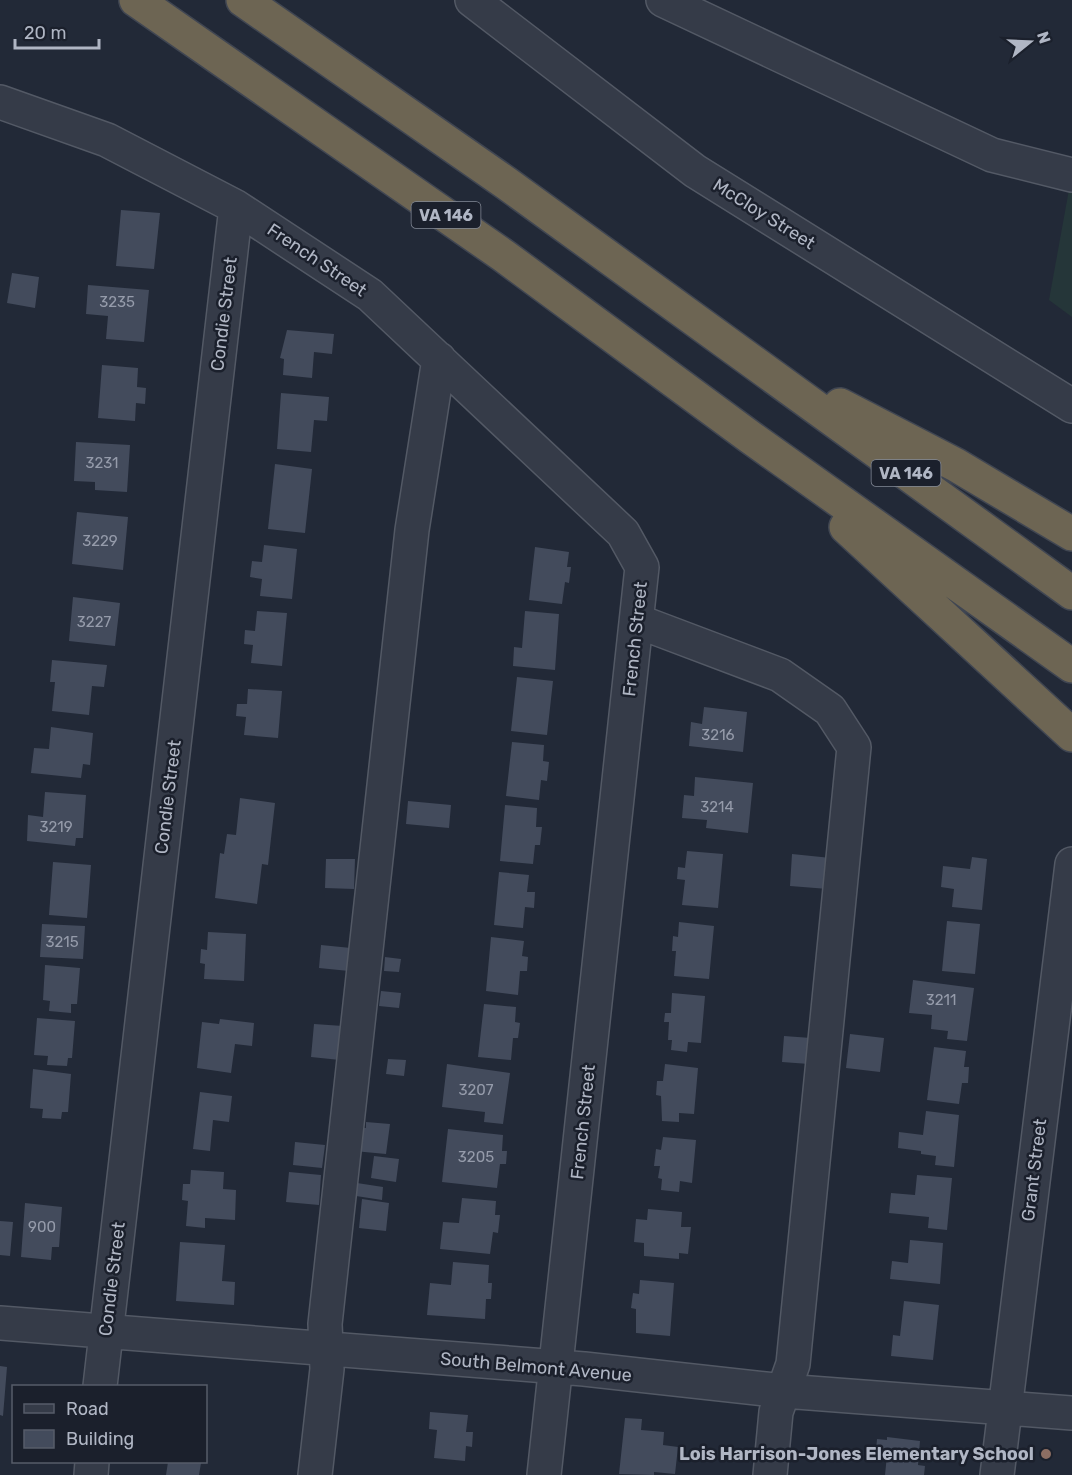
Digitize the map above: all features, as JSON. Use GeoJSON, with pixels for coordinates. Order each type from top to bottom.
{"type":"FeatureCollection","features":[{"type":"Feature","properties":{"kind":"highway","name":"VA 146"},"geometry":{"type":"LineString","coordinates":[[136,0],[504,256],[750,437],[1072,666]]}},
{"type":"Feature","properties":{"kind":"highway","name":"VA 146"},"geometry":{"type":"LineString","coordinates":[[243,0],[506,183],[1072,594]]}},
{"type":"Feature","properties":{"kind":"highway"},"geometry":{"type":"LineString","coordinates":[[740,353],[956,465],[1072,534]]}},
{"type":"Feature","properties":{"kind":"highway"},"geometry":{"type":"LineString","coordinates":[[750,437],[1072,735]]}},
{"type":"Feature","properties":{"kind":"street","name":"McCloy Street"},"geometry":{"type":"LineString","coordinates":[[472,0],[695,171],[1072,406]]}},
{"type":"Feature","properties":{"kind":"street"},"geometry":{"type":"LineString","coordinates":[[663,0],[992,155],[1072,175]]}},
{"type":"Feature","properties":{"kind":"street","name":"French Street"},"geometry":{"type":"LineString","coordinates":[[0,102],[107,140],[236,207],[370,295],[623,533],[642,567],[544,1475]]}},
{"type":"Feature","properties":{"kind":"street","name":"Condie Street"},"geometry":{"type":"LineString","coordinates":[[100,1385],[236,207]]}},
{"type":"Feature","properties":{"kind":"street"},"geometry":{"type":"LineString","coordinates":[[315,1475],[327,1369],[325,1324],[412,530],[440,359]]}},
{"type":"Feature","properties":{"kind":"street"},"geometry":{"type":"LineString","coordinates":[[637,621],[780,675],[830,710],[854,747],[793,1364],[777,1412],[770,1475]]}},
{"type":"Feature","properties":{"kind":"street","name":"Grant Street"},"geometry":{"type":"LineString","coordinates":[[996,1475],[1072,864]]}},
{"type":"Feature","properties":{"kind":"street","name":"South Belmont Avenue"},"geometry":{"type":"LineString","coordinates":[[0,1323],[555,1368],[784,1391],[1072,1413]]}},
{"type":"Feature","properties":{"kind":"shaded area"},"geometry":{"type":"Polygon","coordinates":[[[1072,173],[1072,317],[1049,300],[1072,173]]]}},
{"type":"Feature","properties":{"kind":"building"},"geometry":{"type":"Polygon","coordinates":[[[121,210],[160,213],[154,269],[116,266],[121,210]]]}},
{"type":"Feature","properties":{"kind":"building"},"geometry":{"type":"Polygon","coordinates":[[[12,273],[39,277],[35,308],[7,303],[12,273]]]}},
{"type":"Feature","properties":{"kind":"building"},"geometry":{"type":"Polygon","coordinates":[[[88,285],[149,290],[144,342],[106,339],[108,316],[86,314],[88,285]]]}},
{"type":"Feature","properties":{"kind":"building"},"geometry":{"type":"Polygon","coordinates":[[[287,330],[334,334],[332,354],[314,352],[312,378],[283,375],[284,359],[280,358],[287,330]]]}},
{"type":"Feature","properties":{"kind":"building"},"geometry":{"type":"Polygon","coordinates":[[[102,365],[138,368],[137,387],[146,388],[145,404],[136,403],[135,421],[98,418],[102,365]]]}},
{"type":"Feature","properties":{"kind":"building"},"geometry":{"type":"Polygon","coordinates":[[[281,393],[329,397],[327,421],[314,420],[311,452],[277,449],[281,393]]]}},
{"type":"Feature","properties":{"kind":"building"},"geometry":{"type":"Polygon","coordinates":[[[76,442],[130,445],[127,492],[95,490],[95,482],[74,481],[76,442]]]}},
{"type":"Feature","properties":{"kind":"building"},"geometry":{"type":"Polygon","coordinates":[[[275,464],[312,469],[305,533],[268,529],[275,464]]]}},
{"type":"Feature","properties":{"kind":"building"},"geometry":{"type":"Polygon","coordinates":[[[77,512],[128,517],[123,570],[72,564],[77,512]]]}},
{"type":"Feature","properties":{"kind":"building"},"geometry":{"type":"Polygon","coordinates":[[[264,545],[297,549],[292,599],[260,596],[262,579],[250,577],[252,561],[262,562],[264,545]]]}},
{"type":"Feature","properties":{"kind":"building"},"geometry":{"type":"Polygon","coordinates":[[[535,547],[569,552],[567,567],[571,567],[569,583],[565,582],[562,604],[529,600],[535,547]]]}},
{"type":"Feature","properties":{"kind":"building"},"geometry":{"type":"Polygon","coordinates":[[[73,597],[120,603],[115,646],[69,641],[73,597]]]}},
{"type":"Feature","properties":{"kind":"building"},"geometry":{"type":"Polygon","coordinates":[[[257,611],[287,613],[282,666],[251,663],[253,645],[244,644],[245,630],[255,631],[257,611]]]}},
{"type":"Feature","properties":{"kind":"building"},"geometry":{"type":"Polygon","coordinates":[[[525,611],[559,614],[555,670],[513,666],[514,647],[522,648],[525,611]]]}},
{"type":"Feature","properties":{"kind":"building"},"geometry":{"type":"Polygon","coordinates":[[[52,660],[107,665],[104,687],[92,686],[89,715],[52,711],[55,682],[50,682],[52,660]]]}},
{"type":"Feature","properties":{"kind":"building"},"geometry":{"type":"Polygon","coordinates":[[[517,677],[553,681],[547,735],[511,731],[517,677]]]}},
{"type":"Feature","properties":{"kind":"building"},"geometry":{"type":"Polygon","coordinates":[[[248,689],[282,691],[278,738],[244,735],[246,717],[236,716],[237,704],[247,704],[248,689]]]}},
{"type":"Feature","properties":{"kind":"building"},"geometry":{"type":"Polygon","coordinates":[[[704,707],[747,712],[743,752],[689,746],[691,722],[702,724],[704,707]]]}},
{"type":"Feature","properties":{"kind":"building"},"geometry":{"type":"Polygon","coordinates":[[[51,727],[93,733],[90,765],[83,764],[81,778],[31,773],[34,748],[49,749],[51,727]]]}},
{"type":"Feature","properties":{"kind":"building"},"geometry":{"type":"Polygon","coordinates":[[[512,742],[544,745],[543,761],[549,762],[547,781],[541,780],[539,800],[506,796],[512,742]]]}},
{"type":"Feature","properties":{"kind":"building"},"geometry":{"type":"Polygon","coordinates":[[[695,777],[753,783],[748,833],[706,828],[707,820],[682,818],[684,795],[694,796],[695,777]]]}},
{"type":"Feature","properties":{"kind":"building"},"geometry":{"type":"Polygon","coordinates":[[[45,792],[86,795],[83,838],[76,838],[75,846],[27,841],[28,815],[43,817],[45,792]]]}},
{"type":"Feature","properties":{"kind":"building"},"geometry":{"type":"Polygon","coordinates":[[[240,798],[275,803],[268,865],[262,864],[257,904],[215,898],[220,853],[224,854],[227,834],[236,835],[240,798]]]}},
{"type":"Feature","properties":{"kind":"building"},"geometry":{"type":"Polygon","coordinates":[[[408,801],[451,805],[449,828],[406,824],[408,801]]]}},
{"type":"Feature","properties":{"kind":"building"},"geometry":{"type":"Polygon","coordinates":[[[505,805],[537,808],[536,827],[542,827],[540,845],[535,845],[533,864],[500,861],[505,805]]]}},
{"type":"Feature","properties":{"kind":"building"},"geometry":{"type":"Polygon","coordinates":[[[687,851],[723,854],[718,908],[682,905],[685,880],[677,879],[678,867],[685,868],[687,851]]]}},
{"type":"Feature","properties":{"kind":"building"},"geometry":{"type":"Polygon","coordinates":[[[792,854],[831,858],[828,889],[790,886],[792,854]]]}},
{"type":"Feature","properties":{"kind":"building"},"geometry":{"type":"Polygon","coordinates":[[[972,857],[987,859],[982,910],[952,907],[954,889],[941,887],[943,866],[970,869],[972,857]]]}},
{"type":"Feature","properties":{"kind":"building"},"geometry":{"type":"Polygon","coordinates":[[[326,859],[355,859],[354,889],[325,888],[326,859]]]}},
{"type":"Feature","properties":{"kind":"building"},"geometry":{"type":"Polygon","coordinates":[[[53,862],[91,865],[87,918],[49,915],[53,862]]]}},
{"type":"Feature","properties":{"kind":"building"},"geometry":{"type":"Polygon","coordinates":[[[499,872],[529,875],[527,892],[535,892],[534,908],[525,907],[523,928],[494,925],[499,872]]]}},
{"type":"Feature","properties":{"kind":"building"},"geometry":{"type":"Polygon","coordinates":[[[947,921],[980,924],[975,974],[942,971],[947,921]]]}},
{"type":"Feature","properties":{"kind":"building"},"geometry":{"type":"Polygon","coordinates":[[[679,922],[714,926],[709,979],[674,976],[676,951],[672,951],[673,936],[678,937],[679,922]]]}},
{"type":"Feature","properties":{"kind":"building"},"geometry":{"type":"Polygon","coordinates":[[[42,924],[85,926],[83,959],[40,957],[42,924]]]}},
{"type":"Feature","properties":{"kind":"building"},"geometry":{"type":"Polygon","coordinates":[[[208,932],[246,934],[244,981],[204,979],[205,964],[200,963],[201,949],[207,950],[208,932]]]}},
{"type":"Feature","properties":{"kind":"building"},"geometry":{"type":"Polygon","coordinates":[[[491,937],[524,941],[522,956],[528,957],[527,971],[520,971],[518,995],[486,991],[491,937]]]}},
{"type":"Feature","properties":{"kind":"building"},"geometry":{"type":"Polygon","coordinates":[[[321,945],[351,948],[349,971],[319,968],[321,945]]]}},
{"type":"Feature","properties":{"kind":"building"},"geometry":{"type":"Polygon","coordinates":[[[385,957],[401,959],[399,972],[384,971],[385,957]]]}},
{"type":"Feature","properties":{"kind":"building"},"geometry":{"type":"Polygon","coordinates":[[[45,965],[80,968],[77,1004],[71,1004],[71,1013],[49,1011],[50,1001],[43,1000],[45,965]]]}},
{"type":"Feature","properties":{"kind":"building"},"geometry":{"type":"Polygon","coordinates":[[[913,980],[974,988],[967,1041],[947,1039],[948,1031],[931,1029],[932,1015],[909,1013],[913,980]]]}},
{"type":"Feature","properties":{"kind":"building"},"geometry":{"type":"Polygon","coordinates":[[[381,991],[401,993],[399,1008],[379,1006],[381,991]]]}},
{"type":"Feature","properties":{"kind":"building"},"geometry":{"type":"Polygon","coordinates":[[[672,993],[705,996],[701,1043],[688,1042],[687,1052],[671,1050],[672,1040],[668,1040],[669,1022],[664,1022],[665,1013],[671,1013],[672,993]]]}},
{"type":"Feature","properties":{"kind":"building"},"geometry":{"type":"Polygon","coordinates":[[[484,1004],[516,1007],[515,1022],[520,1023],[518,1038],[513,1038],[511,1060],[478,1057],[484,1004]]]}},
{"type":"Feature","properties":{"kind":"building"},"geometry":{"type":"Polygon","coordinates":[[[37,1018],[75,1021],[72,1058],[68,1058],[67,1066],[47,1065],[48,1056],[34,1055],[37,1018]]]}},
{"type":"Feature","properties":{"kind":"building"},"geometry":{"type":"Polygon","coordinates":[[[220,1019],[254,1023],[252,1046],[235,1044],[231,1073],[197,1068],[202,1022],[219,1024],[220,1019]]]}},
{"type":"Feature","properties":{"kind":"building"},"geometry":{"type":"Polygon","coordinates":[[[314,1024],[343,1026],[340,1060],[311,1057],[314,1024]]]}},
{"type":"Feature","properties":{"kind":"building"},"geometry":{"type":"Polygon","coordinates":[[[850,1034],[884,1038],[880,1072],[846,1068],[850,1034]]]}},
{"type":"Feature","properties":{"kind":"building"},"geometry":{"type":"Polygon","coordinates":[[[784,1036],[811,1038],[809,1064],[782,1062],[784,1036]]]}},
{"type":"Feature","properties":{"kind":"building"},"geometry":{"type":"Polygon","coordinates":[[[934,1047],[966,1051],[964,1067],[969,1067],[968,1083],[962,1083],[959,1104],[927,1100],[934,1047]]]}},
{"type":"Feature","properties":{"kind":"building"},"geometry":{"type":"Polygon","coordinates":[[[388,1059],[406,1060],[404,1076],[386,1074],[388,1059]]]}},
{"type":"Feature","properties":{"kind":"building"},"geometry":{"type":"Polygon","coordinates":[[[447,1064],[510,1073],[503,1124],[484,1122],[485,1112],[442,1107],[447,1064]]]}},
{"type":"Feature","properties":{"kind":"building"},"geometry":{"type":"Polygon","coordinates":[[[665,1064],[698,1068],[694,1114],[679,1113],[679,1122],[662,1121],[661,1096],[656,1095],[657,1081],[663,1081],[665,1064]]]}},
{"type":"Feature","properties":{"kind":"building"},"geometry":{"type":"Polygon","coordinates":[[[33,1069],[71,1074],[68,1112],[62,1112],[61,1119],[42,1118],[43,1109],[30,1108],[33,1069]]]}},
{"type":"Feature","properties":{"kind":"building"},"geometry":{"type":"Polygon","coordinates":[[[200,1092],[232,1096],[229,1122],[213,1120],[210,1151],[193,1149],[200,1092]]]}},
{"type":"Feature","properties":{"kind":"building"},"geometry":{"type":"Polygon","coordinates":[[[926,1111],[959,1115],[954,1167],[935,1165],[936,1156],[921,1154],[921,1151],[898,1148],[899,1132],[923,1135],[926,1111]]]}},
{"type":"Feature","properties":{"kind":"building"},"geometry":{"type":"Polygon","coordinates":[[[366,1122],[390,1124],[386,1154],[354,1151],[357,1127],[366,1128],[366,1122]]]}},
{"type":"Feature","properties":{"kind":"building"},"geometry":{"type":"Polygon","coordinates":[[[448,1129],[503,1135],[502,1151],[507,1151],[506,1164],[500,1164],[497,1188],[442,1182],[448,1129]]]}},
{"type":"Feature","properties":{"kind":"building"},"geometry":{"type":"Polygon","coordinates":[[[663,1137],[696,1140],[692,1183],[680,1181],[679,1192],[661,1190],[662,1179],[658,1178],[660,1166],[654,1166],[656,1149],[661,1150],[663,1137]]]}},
{"type":"Feature","properties":{"kind":"building"},"geometry":{"type":"Polygon","coordinates":[[[295,1142],[325,1145],[322,1168],[293,1165],[295,1142]]]}},
{"type":"Feature","properties":{"kind":"building"},"geometry":{"type":"Polygon","coordinates":[[[374,1156],[399,1159],[396,1182],[371,1178],[374,1156]]]}},
{"type":"Feature","properties":{"kind":"building"},"geometry":{"type":"Polygon","coordinates":[[[191,1170],[224,1172],[223,1189],[236,1190],[235,1220],[205,1218],[205,1228],[186,1226],[188,1201],[182,1200],[183,1184],[190,1184],[191,1170]]]}},
{"type":"Feature","properties":{"kind":"building"},"geometry":{"type":"Polygon","coordinates":[[[289,1172],[321,1175],[319,1205],[286,1202],[289,1172]]]}},
{"type":"Feature","properties":{"kind":"building"},"geometry":{"type":"Polygon","coordinates":[[[917,1175],[952,1178],[947,1230],[928,1228],[929,1217],[889,1213],[891,1193],[915,1195],[917,1175]]]}},
{"type":"Feature","properties":{"kind":"building"},"geometry":{"type":"Polygon","coordinates":[[[357,1183],[383,1187],[382,1200],[356,1196],[357,1183]]]}},
{"type":"Feature","properties":{"kind":"building"},"geometry":{"type":"Polygon","coordinates":[[[462,1198],[496,1201],[495,1215],[500,1215],[498,1233],[493,1232],[490,1254],[440,1249],[443,1222],[459,1223],[462,1198]]]}},
{"type":"Feature","properties":{"kind":"building"},"geometry":{"type":"Polygon","coordinates":[[[362,1199],[389,1203],[386,1231],[359,1228],[362,1199]]]}},
{"type":"Feature","properties":{"kind":"building"},"geometry":{"type":"Polygon","coordinates":[[[25,1203],[62,1207],[59,1247],[52,1247],[51,1260],[21,1257],[25,1203]]]}},
{"type":"Feature","properties":{"kind":"building"},"geometry":{"type":"Polygon","coordinates":[[[648,1209],[682,1212],[681,1227],[691,1227],[688,1254],[679,1253],[679,1259],[644,1256],[644,1243],[634,1242],[636,1219],[647,1220],[648,1209]]]}},
{"type":"Feature","properties":{"kind":"building"},"geometry":{"type":"Polygon","coordinates":[[[0,1221],[13,1222],[10,1256],[0,1255],[0,1221]]]}},
{"type":"Feature","properties":{"kind":"building"},"geometry":{"type":"Polygon","coordinates":[[[910,1240],[943,1243],[940,1284],[890,1279],[892,1261],[908,1263],[910,1240]]]}},
{"type":"Feature","properties":{"kind":"building"},"geometry":{"type":"Polygon","coordinates":[[[180,1242],[225,1245],[222,1281],[235,1282],[234,1305],[176,1301],[180,1242]]]}},
{"type":"Feature","properties":{"kind":"building"},"geometry":{"type":"Polygon","coordinates":[[[453,1262],[489,1265],[488,1283],[492,1283],[491,1299],[486,1299],[485,1319],[427,1315],[430,1283],[451,1285],[453,1262]]]}},
{"type":"Feature","properties":{"kind":"building"},"geometry":{"type":"Polygon","coordinates":[[[640,1280],[674,1283],[670,1336],[636,1333],[636,1309],[631,1308],[633,1293],[639,1294],[640,1280]]]}},
{"type":"Feature","properties":{"kind":"building"},"geometry":{"type":"Polygon","coordinates":[[[904,1301],[939,1305],[933,1360],[891,1356],[893,1335],[900,1336],[904,1301]]]}},
{"type":"Feature","properties":{"kind":"building"},"geometry":{"type":"Polygon","coordinates":[[[0,1366],[7,1367],[3,1416],[0,1415],[0,1366]]]}},
{"type":"Feature","properties":{"kind":"building"},"geometry":{"type":"Polygon","coordinates":[[[430,1412],[468,1415],[466,1432],[473,1432],[472,1447],[466,1446],[465,1461],[434,1458],[437,1430],[429,1429],[430,1412]]]}},
{"type":"Feature","properties":{"kind":"building"},"geometry":{"type":"Polygon","coordinates":[[[625,1418],[642,1419],[641,1430],[664,1432],[663,1445],[678,1447],[675,1474],[654,1472],[654,1475],[619,1474],[625,1418]]]}},
{"type":"Feature","properties":{"kind":"building"},"geometry":{"type":"Polygon","coordinates":[[[887,1437],[920,1441],[918,1465],[925,1466],[924,1475],[885,1475],[887,1455],[876,1451],[877,1439],[887,1440],[887,1437]]]}},
{"type":"Feature","properties":{"kind":"building"},"geometry":{"type":"Polygon","coordinates":[[[168,1463],[201,1463],[199,1475],[166,1475],[168,1463]]]}},
{"type":"Feature","properties":{"kind":"place","name":"Lois Harrison-Jones Elementary School"},"geometry":{"type":"Point","coordinates":[1046,1454]}}]}
